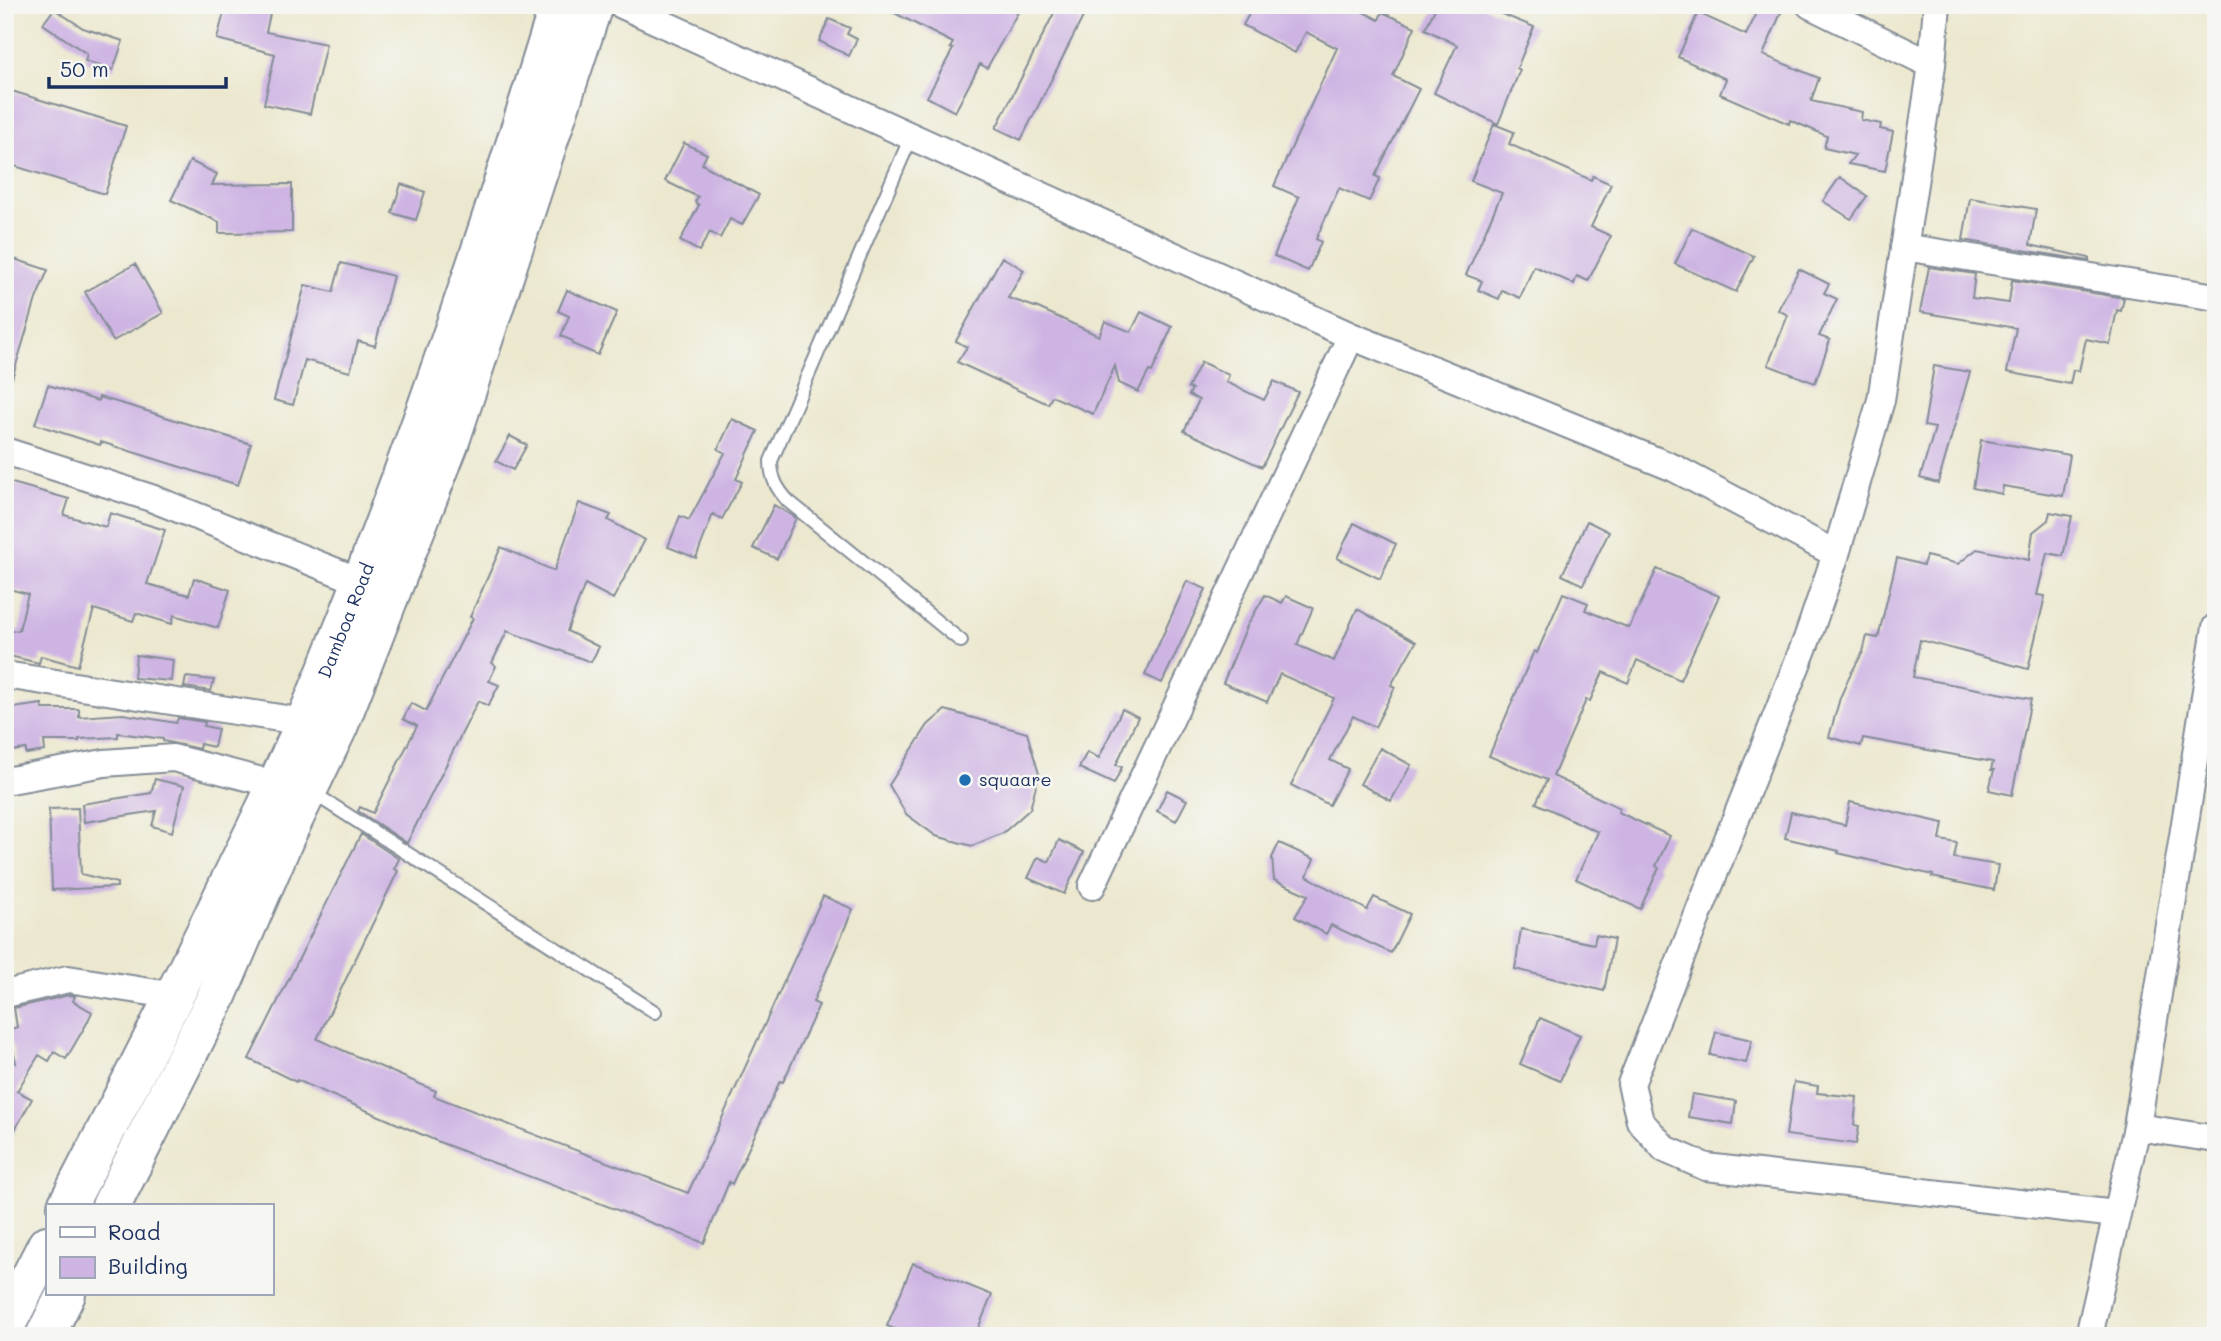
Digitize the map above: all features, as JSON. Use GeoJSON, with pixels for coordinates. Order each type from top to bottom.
{"type":"FeatureCollection","features":[{"type":"Feature","properties":{"kind":"main road","name":"Damboa Road"},"geometry":{"type":"LineString","coordinates":[[112,1204],[216,998],[285,837],[305,722],[362,582],[513,156],[559,5]]}},
{"type":"Feature","properties":{"kind":"main road","name":"Damboa Road"},"geometry":{"type":"LineString","coordinates":[[68,1204],[176,996],[293,788],[338,727],[449,444],[593,5]]}},
{"type":"Feature","properties":{"kind":"main road"},"geometry":{"type":"LineString","coordinates":[[5,1327],[46,1247]]}},
{"type":"Feature","properties":{"kind":"main road"},"geometry":{"type":"LineString","coordinates":[[45,1336],[65,1296]]}},
{"type":"Feature","properties":{"kind":"street"},"geometry":{"type":"LineString","coordinates":[[622,5],[1351,336],[1674,468],[1836,554]]}},
{"type":"Feature","properties":{"kind":"street"},"geometry":{"type":"LineString","coordinates":[[1810,5],[1931,65]]}},
{"type":"Feature","properties":{"kind":"street"},"geometry":{"type":"LineString","coordinates":[[1937,5],[1931,65],[1881,400],[1836,554],[1807,639],[1631,1084],[1640,1121],[1665,1149],[1706,1167],[2116,1214]]}},
{"type":"Feature","properties":{"kind":"street"},"geometry":{"type":"LineString","coordinates":[[1904,247],[2216,297]]}},
{"type":"Feature","properties":{"kind":"street"},"geometry":{"type":"LineString","coordinates":[[1091,886],[1351,336]]}},
{"type":"Feature","properties":{"kind":"street"},"geometry":{"type":"LineString","coordinates":[[5,451],[151,498],[362,582]]}},
{"type":"Feature","properties":{"kind":"street"},"geometry":{"type":"LineString","coordinates":[[2089,1336],[2137,1127],[2215,630]]}},
{"type":"Feature","properties":{"kind":"street"},"geometry":{"type":"LineString","coordinates":[[5,676],[305,722]]}},
{"type":"Feature","properties":{"kind":"street"},"geometry":{"type":"LineString","coordinates":[[5,781],[104,763],[173,758],[293,788]]}},
{"type":"Feature","properties":{"kind":"street"},"geometry":{"type":"LineString","coordinates":[[5,994],[68,979],[176,996]]}},
{"type":"Feature","properties":{"kind":"street"},"geometry":{"type":"LineString","coordinates":[[2137,1127],[2216,1139]]}},
{"type":"Feature","properties":{"kind":"lane"},"geometry":{"type":"LineString","coordinates":[[911,136],[772,461],[771,473],[777,489],[788,501],[961,641]]}},
{"type":"Feature","properties":{"kind":"lane"},"geometry":{"type":"LineString","coordinates":[[293,788],[655,1012]]}},
{"type":"Feature","properties":{"kind":"building"},"geometry":{"type":"Polygon","coordinates":[[[226,5],[272,5],[266,32],[326,44],[310,114],[264,104],[275,54],[217,39],[226,5]]]}},
{"type":"Feature","properties":{"kind":"building"},"geometry":{"type":"Polygon","coordinates":[[[879,5],[1022,5],[987,68],[980,64],[955,112],[927,97],[953,49],[950,48],[953,43],[879,5]]]}},
{"type":"Feature","properties":{"kind":"building"},"geometry":{"type":"Polygon","coordinates":[[[1058,5],[1089,5],[1021,140],[996,128],[1058,5]]]}},
{"type":"Feature","properties":{"kind":"building"},"geometry":{"type":"Polygon","coordinates":[[[1254,5],[1350,5],[1379,20],[1382,12],[1415,27],[1393,76],[1419,89],[1375,176],[1380,178],[1369,201],[1339,188],[1316,239],[1321,242],[1308,271],[1274,256],[1299,197],[1274,186],[1337,48],[1306,32],[1295,53],[1243,25],[1254,5]]]}},
{"type":"Feature","properties":{"kind":"building"},"geometry":{"type":"Polygon","coordinates":[[[1437,5],[1480,5],[1534,27],[1498,124],[1434,93],[1457,45],[1425,29],[1437,5]]]}},
{"type":"Feature","properties":{"kind":"building"},"geometry":{"type":"Polygon","coordinates":[[[1761,5],[1781,13],[1763,55],[1819,78],[1811,101],[1862,112],[1861,120],[1881,124],[1880,129],[1893,132],[1885,171],[1848,164],[1855,155],[1824,148],[1827,136],[1790,120],[1789,124],[1720,94],[1726,79],[1678,57],[1698,13],[1746,35],[1761,5]]]}},
{"type":"Feature","properties":{"kind":"building"},"geometry":{"type":"Polygon","coordinates":[[[54,9],[83,28],[123,41],[113,70],[85,61],[87,54],[43,24],[54,9]]]}},
{"type":"Feature","properties":{"kind":"building"},"geometry":{"type":"Polygon","coordinates":[[[829,19],[850,28],[847,34],[857,39],[849,56],[819,41],[829,19]]]}},
{"type":"Feature","properties":{"kind":"building"},"geometry":{"type":"Polygon","coordinates":[[[5,89],[126,126],[105,194],[5,163],[5,89]]]}},
{"type":"Feature","properties":{"kind":"building"},"geometry":{"type":"Polygon","coordinates":[[[1494,124],[1514,132],[1509,144],[1591,180],[1593,176],[1611,184],[1591,227],[1611,236],[1588,281],[1577,276],[1574,284],[1534,266],[1520,298],[1502,290],[1499,299],[1478,290],[1482,281],[1466,275],[1502,193],[1471,181],[1494,124]]]}},
{"type":"Feature","properties":{"kind":"building"},"geometry":{"type":"Polygon","coordinates":[[[684,143],[707,154],[702,164],[759,195],[742,225],[730,219],[720,238],[710,232],[699,251],[680,241],[699,205],[695,202],[698,197],[665,181],[684,143]]]}},
{"type":"Feature","properties":{"kind":"building"},"geometry":{"type":"Polygon","coordinates":[[[190,161],[217,174],[212,185],[292,184],[292,232],[219,233],[219,222],[171,200],[190,161]]]}},
{"type":"Feature","properties":{"kind":"building"},"geometry":{"type":"Polygon","coordinates":[[[1840,177],[1867,196],[1851,219],[1823,201],[1840,177]]]}},
{"type":"Feature","properties":{"kind":"building"},"geometry":{"type":"Polygon","coordinates":[[[401,184],[425,192],[416,220],[392,213],[401,184]]]}},
{"type":"Feature","properties":{"kind":"building"},"geometry":{"type":"Polygon","coordinates":[[[1970,198],[2036,209],[2030,245],[2089,258],[2089,261],[1963,240],[1970,198]]]}},
{"type":"Feature","properties":{"kind":"building"},"geometry":{"type":"Polygon","coordinates":[[[1692,228],[1754,256],[1736,292],[1675,264],[1692,228]]]}},
{"type":"Feature","properties":{"kind":"building"},"geometry":{"type":"Polygon","coordinates":[[[5,256],[48,270],[36,299],[10,385],[5,384],[5,256]]]}},
{"type":"Feature","properties":{"kind":"building"},"geometry":{"type":"Polygon","coordinates":[[[1002,257],[1024,270],[1008,298],[1038,308],[1099,336],[1105,321],[1131,332],[1141,312],[1172,327],[1152,372],[1149,371],[1138,392],[1119,383],[1115,366],[1093,414],[1052,396],[1048,404],[957,362],[967,347],[956,341],[1002,257]]]}},
{"type":"Feature","properties":{"kind":"building"},"geometry":{"type":"Polygon","coordinates":[[[341,263],[393,276],[375,346],[358,341],[350,372],[305,360],[293,405],[274,400],[305,285],[333,292],[341,263]]]}},
{"type":"Feature","properties":{"kind":"building"},"geometry":{"type":"Polygon","coordinates":[[[135,264],[163,313],[113,341],[85,292],[135,264]]]}},
{"type":"Feature","properties":{"kind":"building"},"geometry":{"type":"Polygon","coordinates":[[[1929,267],[1975,274],[1972,298],[2009,303],[2012,280],[2124,298],[2121,311],[2117,310],[2110,344],[2086,339],[2079,371],[2073,370],[2070,384],[2007,372],[2016,328],[1920,312],[1929,267]]]}},
{"type":"Feature","properties":{"kind":"building"},"geometry":{"type":"Polygon","coordinates":[[[1799,269],[1829,284],[1824,293],[1837,299],[1819,336],[1830,340],[1815,383],[1768,365],[1788,315],[1778,310],[1799,269]]]}},
{"type":"Feature","properties":{"kind":"building"},"geometry":{"type":"Polygon","coordinates":[[[567,290],[617,312],[598,355],[561,336],[569,316],[558,311],[567,290]]]}},
{"type":"Feature","properties":{"kind":"building"},"geometry":{"type":"Polygon","coordinates":[[[1201,362],[1229,375],[1226,382],[1264,400],[1274,381],[1298,392],[1262,467],[1184,431],[1199,400],[1189,395],[1192,389],[1188,388],[1201,362]]]}},
{"type":"Feature","properties":{"kind":"building"},"geometry":{"type":"Polygon","coordinates":[[[1934,366],[1970,372],[1938,483],[1920,478],[1935,428],[1924,426],[1934,366]]]}},
{"type":"Feature","properties":{"kind":"building"},"geometry":{"type":"Polygon","coordinates":[[[48,385],[98,401],[99,397],[134,407],[251,444],[238,485],[35,424],[48,385]]]}},
{"type":"Feature","properties":{"kind":"building"},"geometry":{"type":"Polygon","coordinates":[[[732,419],[758,431],[736,479],[742,482],[722,519],[713,514],[696,558],[668,547],[680,516],[689,520],[725,453],[718,449],[732,419]]]}},
{"type":"Feature","properties":{"kind":"building"},"geometry":{"type":"Polygon","coordinates":[[[510,436],[527,445],[513,470],[496,461],[510,436]]]}},
{"type":"Feature","properties":{"kind":"building"},"geometry":{"type":"Polygon","coordinates":[[[1981,440],[2070,455],[2063,496],[2003,486],[2002,494],[1973,488],[1981,440]]]}},
{"type":"Feature","properties":{"kind":"building"},"geometry":{"type":"Polygon","coordinates":[[[5,481],[69,499],[64,515],[106,527],[110,513],[165,530],[147,584],[189,595],[194,578],[230,590],[218,628],[174,615],[172,624],[136,613],[133,621],[94,609],[78,666],[41,656],[39,663],[5,655],[5,632],[19,630],[28,594],[5,588],[5,481]]]}},
{"type":"Feature","properties":{"kind":"building"},"geometry":{"type":"Polygon","coordinates":[[[579,503],[611,515],[608,520],[645,540],[613,599],[585,584],[567,631],[599,647],[591,662],[507,631],[492,663],[496,666],[489,681],[499,685],[488,706],[478,701],[407,843],[358,811],[360,807],[373,813],[417,726],[403,719],[411,703],[426,711],[473,618],[470,617],[501,547],[554,571],[579,503]]]}},
{"type":"Feature","properties":{"kind":"building"},"geometry":{"type":"Polygon","coordinates":[[[774,505],[796,518],[777,559],[753,548],[774,505]]]}},
{"type":"Feature","properties":{"kind":"building"},"geometry":{"type":"Polygon","coordinates":[[[2050,512],[2072,516],[2063,556],[2047,553],[2037,595],[2045,596],[2028,669],[1920,640],[1913,677],[2031,699],[2012,795],[1989,790],[1994,770],[1991,770],[1993,762],[1863,738],[1861,746],[1829,737],[1840,698],[1863,652],[1867,636],[1878,638],[1897,558],[1923,565],[1926,556],[1958,564],[1977,549],[2029,560],[2033,532],[2048,520],[2050,512]]]}},
{"type":"Feature","properties":{"kind":"building"},"geometry":{"type":"Polygon","coordinates":[[[1587,521],[1609,532],[1583,585],[1562,575],[1587,521]]]}},
{"type":"Feature","properties":{"kind":"building"},"geometry":{"type":"Polygon","coordinates":[[[1354,523],[1396,544],[1380,579],[1337,558],[1354,523]]]}},
{"type":"Feature","properties":{"kind":"building"},"geometry":{"type":"Polygon","coordinates":[[[1657,569],[1719,596],[1680,680],[1637,660],[1628,683],[1603,672],[1590,701],[1586,700],[1553,776],[1620,808],[1618,812],[1670,836],[1640,909],[1576,879],[1598,832],[1536,803],[1547,780],[1489,756],[1534,651],[1537,653],[1563,593],[1588,603],[1585,610],[1629,628],[1657,569]]]}},
{"type":"Feature","properties":{"kind":"building"},"geometry":{"type":"Polygon","coordinates":[[[1187,581],[1206,589],[1162,683],[1145,675],[1187,581]]]}},
{"type":"Feature","properties":{"kind":"building"},"geometry":{"type":"Polygon","coordinates":[[[1265,595],[1282,603],[1286,596],[1313,608],[1297,645],[1334,661],[1357,609],[1416,642],[1391,685],[1395,687],[1375,727],[1353,716],[1330,760],[1348,769],[1329,805],[1291,785],[1334,698],[1280,674],[1267,702],[1223,683],[1247,626],[1265,595]]]}},
{"type":"Feature","properties":{"kind":"building"},"geometry":{"type":"Polygon","coordinates":[[[136,655],[173,660],[171,681],[134,678],[136,655]]]}},
{"type":"Feature","properties":{"kind":"building"},"geometry":{"type":"Polygon","coordinates":[[[186,677],[214,680],[211,691],[184,687],[186,677]]]}},
{"type":"Feature","properties":{"kind":"building"},"geometry":{"type":"Polygon","coordinates":[[[42,704],[42,709],[79,709],[79,717],[123,714],[176,723],[178,718],[205,722],[204,726],[218,729],[214,747],[200,744],[199,749],[163,739],[118,733],[118,737],[44,741],[45,751],[26,754],[26,749],[5,752],[5,709],[42,704]]]}},
{"type":"Feature","properties":{"kind":"building"},"geometry":{"type":"Polygon","coordinates":[[[1122,709],[1138,717],[1116,765],[1122,767],[1114,784],[1079,768],[1087,752],[1099,758],[1122,709]]]}},
{"type":"Feature","properties":{"kind":"building","name":"squaare"},"geometry":{"type":"Polygon","coordinates":[[[945,710],[1027,733],[1039,774],[1030,809],[1003,833],[972,846],[936,836],[906,814],[889,785],[928,725],[945,710]]]}},
{"type":"Feature","properties":{"kind":"building"},"geometry":{"type":"Polygon","coordinates":[[[1380,748],[1411,765],[1391,801],[1360,784],[1380,748]]]}},
{"type":"Feature","properties":{"kind":"building"},"geometry":{"type":"Polygon","coordinates":[[[155,779],[184,786],[172,832],[152,826],[156,811],[84,822],[82,804],[151,793],[155,779]]]}},
{"type":"Feature","properties":{"kind":"building"},"geometry":{"type":"Polygon","coordinates":[[[1167,790],[1187,800],[1176,821],[1157,811],[1167,790]]]}},
{"type":"Feature","properties":{"kind":"building"},"geometry":{"type":"Polygon","coordinates":[[[1850,802],[1943,823],[1940,840],[1957,843],[1954,858],[1998,865],[1994,890],[1932,877],[1933,875],[1785,838],[1791,812],[1845,825],[1850,802]]]}},
{"type":"Feature","properties":{"kind":"building"},"geometry":{"type":"Polygon","coordinates":[[[78,808],[81,874],[117,883],[117,887],[52,890],[49,809],[78,808]]]}},
{"type":"Feature","properties":{"kind":"building"},"geometry":{"type":"Polygon","coordinates":[[[361,834],[399,859],[394,869],[398,871],[317,1039],[436,1091],[434,1096],[688,1193],[823,896],[853,909],[813,1002],[819,1005],[732,1184],[729,1182],[704,1243],[439,1142],[297,1080],[296,1082],[249,1059],[361,834]]]}},
{"type":"Feature","properties":{"kind":"building"},"geometry":{"type":"Polygon","coordinates":[[[1059,840],[1084,852],[1064,894],[1028,878],[1038,857],[1049,862],[1059,840]]]}},
{"type":"Feature","properties":{"kind":"building"},"geometry":{"type":"Polygon","coordinates":[[[1279,843],[1314,859],[1307,876],[1367,910],[1374,897],[1410,914],[1391,953],[1331,925],[1326,934],[1295,917],[1308,895],[1274,880],[1272,858],[1279,843]]]}},
{"type":"Feature","properties":{"kind":"building"},"geometry":{"type":"Polygon","coordinates":[[[1521,929],[1594,944],[1596,935],[1614,939],[1604,991],[1515,969],[1521,929]]]}},
{"type":"Feature","properties":{"kind":"building"},"geometry":{"type":"Polygon","coordinates":[[[69,995],[75,996],[73,1001],[92,1012],[66,1059],[54,1052],[49,1061],[39,1055],[17,1091],[32,1099],[5,1148],[5,1057],[16,1063],[9,1030],[17,1027],[14,1008],[69,995]]]}},
{"type":"Feature","properties":{"kind":"building"},"geometry":{"type":"Polygon","coordinates":[[[1540,1018],[1580,1035],[1560,1081],[1520,1064],[1540,1018]]]}},
{"type":"Feature","properties":{"kind":"building"},"geometry":{"type":"Polygon","coordinates":[[[1716,1032],[1752,1040],[1746,1063],[1710,1055],[1716,1032]]]}},
{"type":"Feature","properties":{"kind":"building"},"geometry":{"type":"Polygon","coordinates":[[[1794,1082],[1818,1086],[1817,1093],[1857,1097],[1854,1125],[1859,1126],[1856,1144],[1786,1135],[1794,1082]]]}},
{"type":"Feature","properties":{"kind":"building"},"geometry":{"type":"Polygon","coordinates":[[[1692,1094],[1736,1101],[1733,1124],[1688,1117],[1692,1094]]]}},
{"type":"Feature","properties":{"kind":"building"},"geometry":{"type":"Polygon","coordinates":[[[913,1263],[992,1295],[975,1336],[911,1336],[887,1326],[913,1263]]]}},
{"type":"Feature","properties":{"kind":"place","name":"squaare"},"geometry":{"type":"Point","coordinates":[965,780]}}]}
